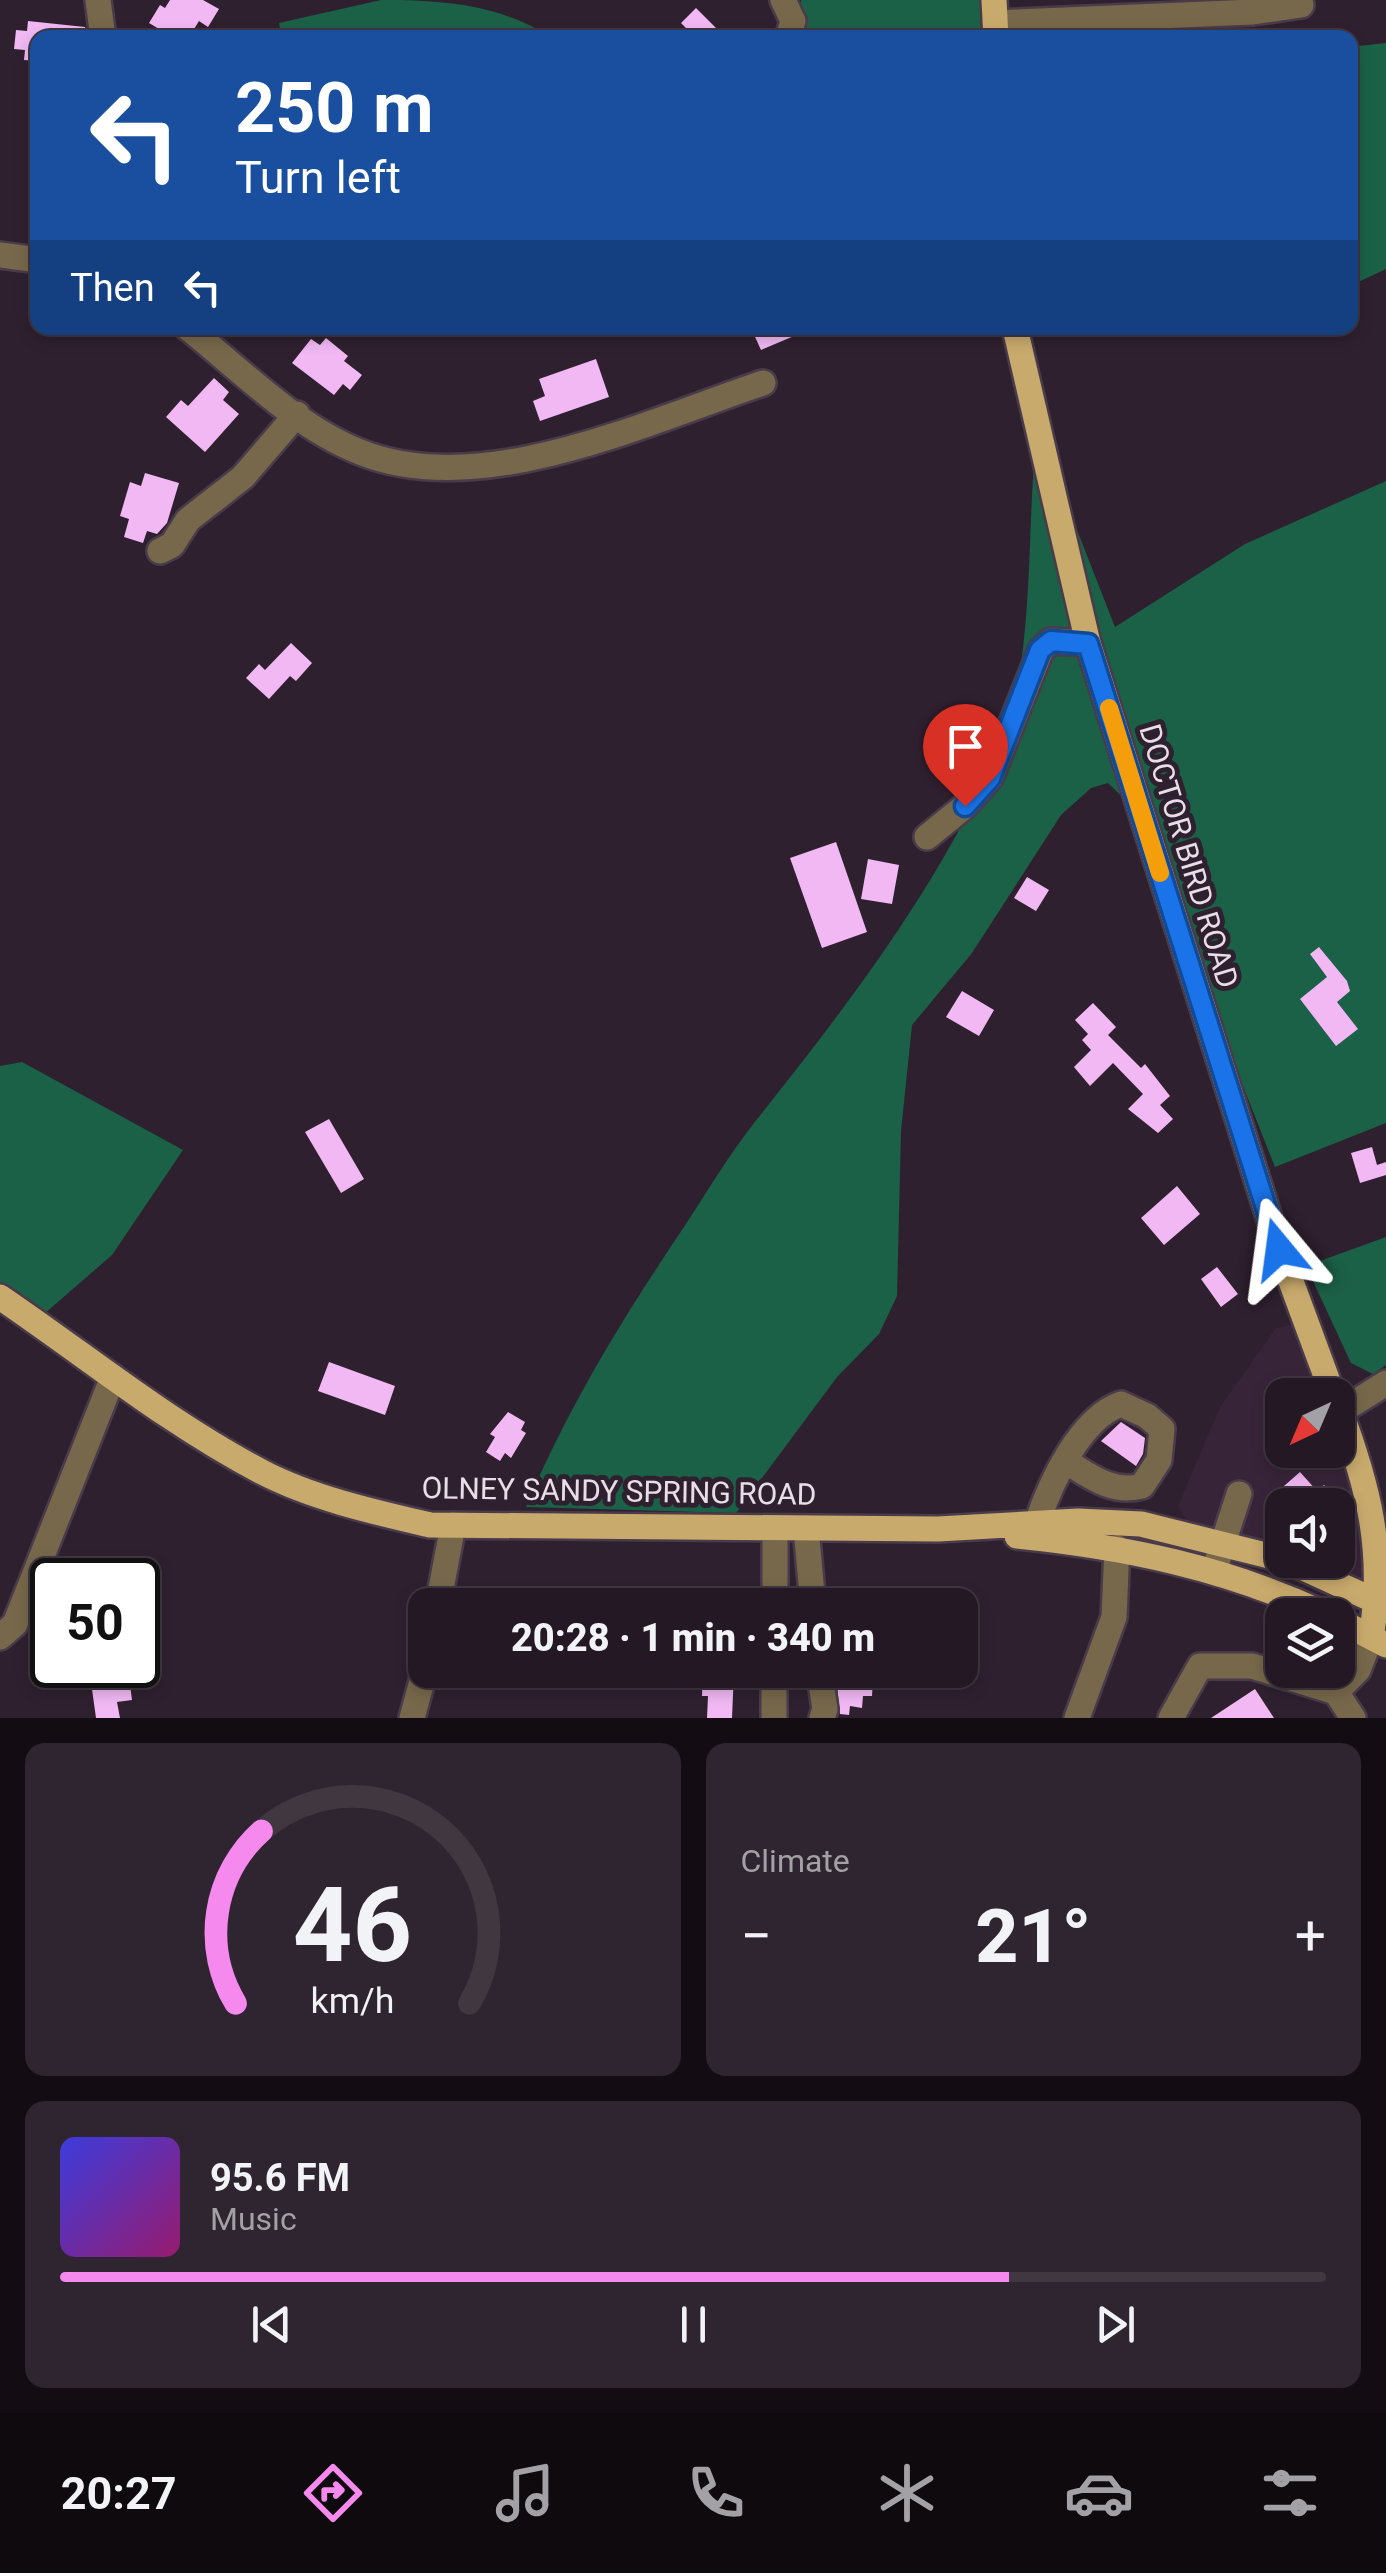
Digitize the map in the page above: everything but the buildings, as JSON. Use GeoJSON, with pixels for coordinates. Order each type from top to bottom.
{"type":"FeatureCollection","features":[{"type":"Feature","properties":{"kind":"main road","name":"DOCTOR BIRD ROAD"},"geometry":{"type":"LineString","coordinates":[[1017,335],[1088,644],[1279,1249],[1327,1378]]}},
{"type":"Feature","properties":{"kind":"main road","name":"OLNEY SANDY SPRING ROAD"},"geometry":{"type":"LineString","coordinates":[[0,1297],[180,1426],[266,1474],[378,1513],[430,1525],[938,1529],[1036,1523],[1141,1524],[1265,1553]]}},
{"type":"Feature","properties":{"kind":"main road","name":"DOCTOR BIRD ROAD"},"geometry":{"type":"LineString","coordinates":[[1355,1460],[1379,1534],[1384,1569],[1379,1641]]}},
{"type":"Feature","properties":{"kind":"main road","name":"OLNEY SANDY SPRING ROAD"},"geometry":{"type":"LineString","coordinates":[[938,1529],[1117,1548],[1214,1571],[1283,1598]]}},
{"type":"Feature","properties":{"kind":"main road","name":"OLNEY SANDY SPRING ROAD"},"geometry":{"type":"LineString","coordinates":[[1326,1578],[1383,1604]]}},
{"type":"Feature","properties":{"kind":"main road"},"geometry":{"type":"LineString","coordinates":[[1355,1629],[1379,1641]]}},
{"type":"Feature","properties":{"kind":"street"},"geometry":{"type":"LineString","coordinates":[[98,0],[102,30]]}},
{"type":"Feature","properties":{"kind":"street"},"geometry":{"type":"LineString","coordinates":[[783,0],[792,21],[790,30]]}},
{"type":"Feature","properties":{"kind":"street"},"geometry":{"type":"LineString","coordinates":[[995,20],[1253,12],[1301,5]]}},
{"type":"Feature","properties":{"kind":"street"},"geometry":{"type":"LineString","coordinates":[[0,255],[30,259]]}},
{"type":"Feature","properties":{"kind":"street"},"geometry":{"type":"LineString","coordinates":[[197,335],[296,414],[359,452],[406,466],[519,464],[763,383]]}},
{"type":"Feature","properties":{"kind":"street"},"geometry":{"type":"LineString","coordinates":[[160,551],[172,545],[188,520],[243,477],[296,414]]}},
{"type":"Feature","properties":{"kind":"street"},"geometry":{"type":"LineString","coordinates":[[927,837],[965,806],[990,778],[1040,650],[1051,641],[1088,644]]}},
{"type":"Feature","properties":{"kind":"street"},"geometry":{"type":"LineString","coordinates":[[0,1638],[16,1624],[113,1377]]}},
{"type":"Feature","properties":{"kind":"street"},"geometry":{"type":"LineString","coordinates":[[1355,1396],[1386,1383]]}},
{"type":"Feature","properties":{"kind":"street"},"geometry":{"type":"LineString","coordinates":[[1036,1523],[1046,1495],[1067,1462]]}},
{"type":"Feature","properties":{"kind":"street"},"geometry":{"type":"LineString","coordinates":[[1214,1571],[1239,1494]]}},
{"type":"Feature","properties":{"kind":"street"},"geometry":{"type":"LineString","coordinates":[[441,1588],[453,1525]]}},
{"type":"Feature","properties":{"kind":"street"},"geometry":{"type":"LineString","coordinates":[[775,1588],[776,1528]]}},
{"type":"Feature","properties":{"kind":"street"},"geometry":{"type":"LineString","coordinates":[[806,1528],[811,1588]]}},
{"type":"Feature","properties":{"kind":"street"},"geometry":{"type":"LineString","coordinates":[[1076,1718],[1114,1617],[1117,1548]]}},
{"type":"Feature","properties":{"kind":"street"},"geometry":{"type":"LineString","coordinates":[[1336,1692],[1379,1641]]}},
{"type":"Feature","properties":{"kind":"street"},"geometry":{"type":"LineString","coordinates":[[1171,1718],[1200,1666],[1252,1666],[1336,1692],[1353,1718]]}},
{"type":"Feature","properties":{"kind":"street"},"geometry":{"type":"LineString","coordinates":[[412,1718],[420,1688]]}},
{"type":"Feature","properties":{"kind":"street"},"geometry":{"type":"LineString","coordinates":[[774,1688],[774,1718]]}},
{"type":"Feature","properties":{"kind":"street"},"geometry":{"type":"LineString","coordinates":[[821,1688],[822,1718]]}},
{"type":"Feature","properties":{"kind":"shaded area"},"geometry":{"type":"Polygon","coordinates":[[[1305,1322],[1326,1378],[1265,1378],[1265,1468],[1351,1468],[1380,1602],[1326,1578],[1355,1578],[1355,1488],[1265,1488],[1265,1554],[1195,1534],[1178,1506],[1220,1407],[1276,1328],[1305,1322]]]}},
{"type":"Feature","properties":{"kind":"green space"},"geometry":{"type":"Polygon","coordinates":[[[381,0],[426,1],[490,11],[538,30],[280,30],[279,23],[381,0]]]}},
{"type":"Feature","properties":{"kind":"green space"},"geometry":{"type":"Polygon","coordinates":[[[801,0],[990,0],[990,30],[800,30],[801,0]]]}},
{"type":"Feature","properties":{"kind":"green space"},"geometry":{"type":"Polygon","coordinates":[[[1386,43],[1386,269],[1358,282],[1358,46],[1386,43]]]}},
{"type":"Feature","properties":{"kind":"green space"},"geometry":{"type":"Polygon","coordinates":[[[1037,428],[1115,627],[1245,544],[1386,481],[1386,1123],[1275,1167],[1162,881],[1145,819],[1108,783],[1091,788],[1061,815],[972,953],[912,1025],[901,1131],[897,1296],[879,1334],[837,1377],[736,1513],[526,1507],[579,1397],[641,1293],[736,1148],[888,945],[990,777],[1019,678],[1028,595],[1037,428]]]}},
{"type":"Feature","properties":{"kind":"green space"},"geometry":{"type":"Polygon","coordinates":[[[22,1062],[183,1150],[112,1255],[36,1321],[0,1297],[0,1066],[22,1062]]]}},
{"type":"Feature","properties":{"kind":"green space"},"geometry":{"type":"Polygon","coordinates":[[[1386,1237],[1386,1365],[1373,1374],[1351,1363],[1306,1266],[1386,1237]]]}},
{"type":"Feature","properties":{"kind":"slow traffic"},"geometry":{"type":"LineString","coordinates":[[1109,708],[1160,873]]}},
{"type":"Feature","properties":{"kind":"route"},"geometry":{"type":"LineString","coordinates":[[965,806],[990,778],[1040,650],[1051,641],[1088,644],[1279,1249]]}}]}
